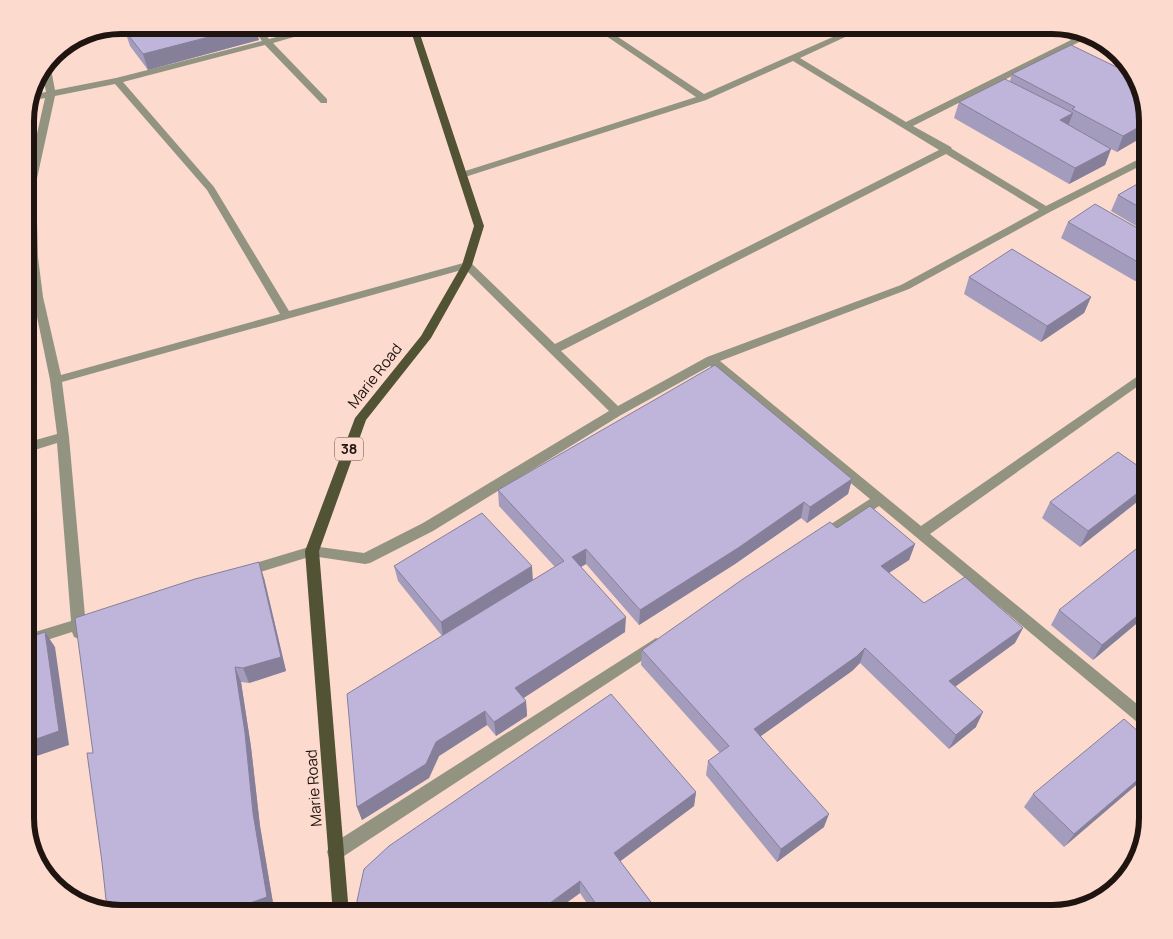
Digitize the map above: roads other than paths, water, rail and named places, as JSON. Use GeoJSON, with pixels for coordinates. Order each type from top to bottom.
{"type":"FeatureCollection","features":[{"type":"Feature","properties":{"kind":"main road","name":"Marie Road"},"geometry":{"type":"LineString","coordinates":[[340,905],[312,550],[361,418],[425,338],[467,265],[479,226],[416,34]]}},
{"type":"Feature","properties":{"kind":"street"},"geometry":{"type":"LineString","coordinates":[[261,34],[324,101]]}},
{"type":"Feature","properties":{"kind":"street"},"geometry":{"type":"LineString","coordinates":[[38,96],[116,81],[298,34]]}},
{"type":"Feature","properties":{"kind":"street"},"geometry":{"type":"LineString","coordinates":[[607,34],[703,98]]}},
{"type":"Feature","properties":{"kind":"street"},"geometry":{"type":"LineString","coordinates":[[462,175],[703,98],[847,34]]}},
{"type":"Feature","properties":{"kind":"street"},"geometry":{"type":"LineString","coordinates":[[907,125],[1081,38]]}},
{"type":"Feature","properties":{"kind":"street"},"geometry":{"type":"LineString","coordinates":[[794,58],[1046,210]]}},
{"type":"Feature","properties":{"kind":"street"},"geometry":{"type":"LineString","coordinates":[[34,170],[51,93],[48,75]]}},
{"type":"Feature","properties":{"kind":"street"},"geometry":{"type":"LineString","coordinates":[[116,81],[211,188],[287,316]]}},
{"type":"Feature","properties":{"kind":"street"},"geometry":{"type":"LineString","coordinates":[[553,350],[948,150]]}},
{"type":"Feature","properties":{"kind":"street"},"geometry":{"type":"LineString","coordinates":[[227,577],[312,550],[364,558],[428,527],[617,412],[710,360],[905,287],[1046,210],[1139,165]]}},
{"type":"Feature","properties":{"kind":"street"},"geometry":{"type":"LineString","coordinates":[[56,380],[467,265],[617,412]]}},
{"type":"Feature","properties":{"kind":"street"},"geometry":{"type":"LineString","coordinates":[[34,309],[56,380],[63,437],[80,644]]}},
{"type":"Feature","properties":{"kind":"street"},"geometry":{"type":"LineString","coordinates":[[710,360],[1139,715]]}},
{"type":"Feature","properties":{"kind":"street"},"geometry":{"type":"LineString","coordinates":[[920,534],[1139,379]]}},
{"type":"Feature","properties":{"kind":"street"},"geometry":{"type":"LineString","coordinates":[[34,445],[63,437]]}},
{"type":"Feature","properties":{"kind":"street"},"geometry":{"type":"LineString","coordinates":[[812,544],[879,500]]}},
{"type":"Feature","properties":{"kind":"street"},"geometry":{"type":"LineString","coordinates":[[34,638],[106,616]]}},
{"type":"Feature","properties":{"kind":"street"},"geometry":{"type":"LineString","coordinates":[[335,852],[670,636]]}}]}
